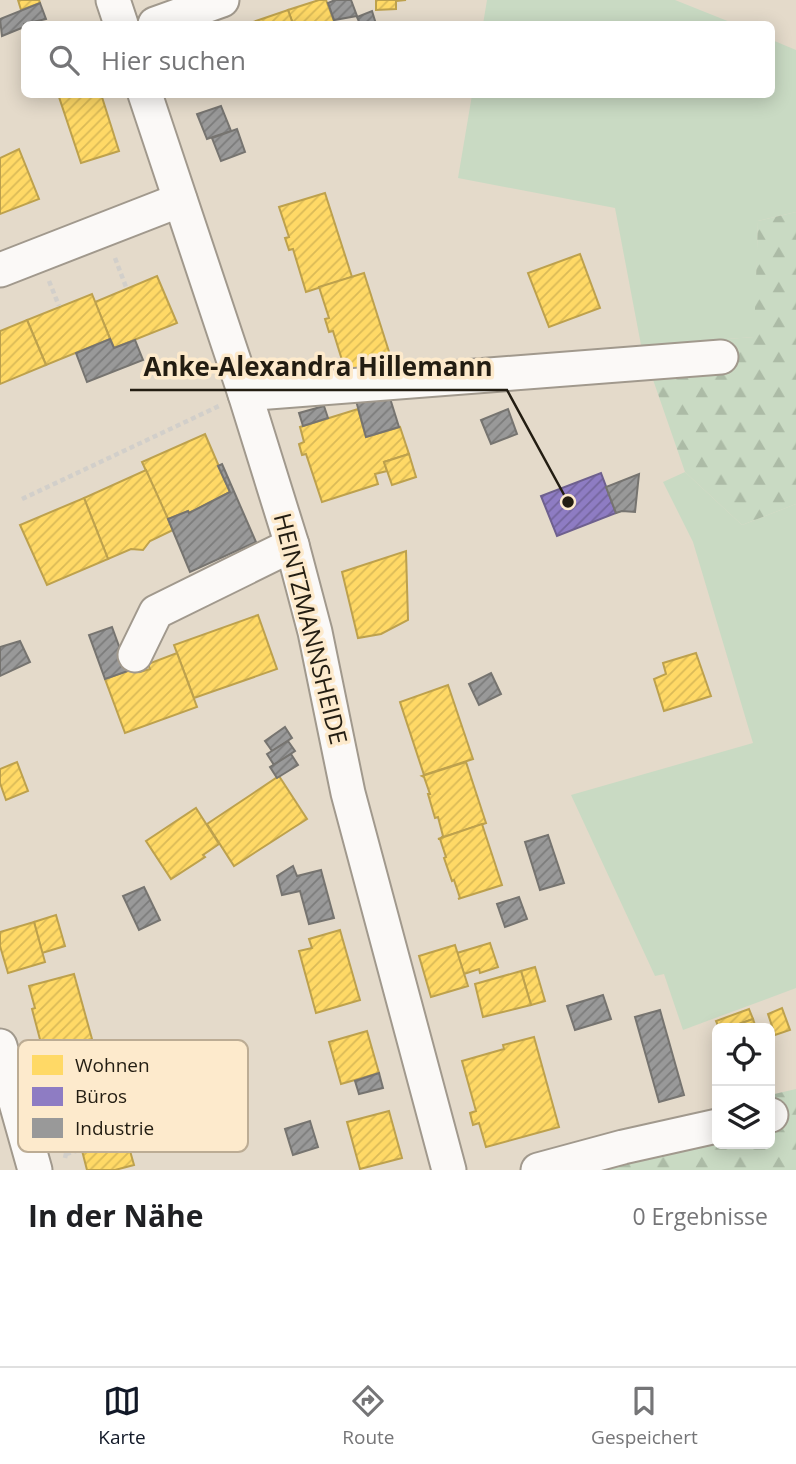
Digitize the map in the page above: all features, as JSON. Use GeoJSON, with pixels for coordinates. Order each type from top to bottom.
{"type":"FeatureCollection","features":[{"type":"Feature","properties":{"kind":"street"},"geometry":{"type":"LineString","coordinates":[[113,0],[120,21]]}},
{"type":"Feature","properties":{"kind":"street"},"geometry":{"type":"LineString","coordinates":[[163,21],[222,0]]}},
{"type":"Feature","properties":{"kind":"street","name":"HEINTZMANNSHEIDE"},"geometry":{"type":"LineString","coordinates":[[146,98],[245,394],[292,545],[315,632],[348,793],[449,1170]]}},
{"type":"Feature","properties":{"kind":"street"},"geometry":{"type":"LineString","coordinates":[[0,270],[180,200]]}},
{"type":"Feature","properties":{"kind":"street"},"geometry":{"type":"LineString","coordinates":[[245,394],[721,357]]}},
{"type":"Feature","properties":{"kind":"street"},"geometry":{"type":"LineString","coordinates":[[135,655],[156,612],[292,545]]}},
{"type":"Feature","properties":{"kind":"street"},"geometry":{"type":"LineString","coordinates":[[0,1046],[18,1089]]}},
{"type":"Feature","properties":{"kind":"street"},"geometry":{"type":"LineString","coordinates":[[538,1170],[712,1127]]}},
{"type":"Feature","properties":{"kind":"path"},"geometry":{"type":"LineString","coordinates":[[22,499],[245,394]]}},
{"type":"Feature","properties":{"kind":"path"},"geometry":{"type":"LineString","coordinates":[[50,1166],[65,1154],[72,1152]]}},
{"type":"Feature","properties":{"kind":"green space"},"geometry":{"type":"Polygon","coordinates":[[[487,0],[675,0],[728,21],[484,21],[487,0]]]}},
{"type":"Feature","properties":{"kind":"green space"},"geometry":{"type":"Polygon","coordinates":[[[775,41],[796,50],[796,212],[758,221],[755,337],[641,345],[615,208],[458,178],[471,98],[775,98],[775,41]]]}},
{"type":"Feature","properties":{"kind":"green space"},"geometry":{"type":"Polygon","coordinates":[[[796,212],[796,504],[742,525],[685,472],[641,345],[754,337],[758,221],[796,212]]]}},
{"type":"Feature","properties":{"kind":"green space"},"geometry":{"type":"Polygon","coordinates":[[[685,472],[742,525],[796,504],[796,988],[683,1030],[664,974],[655,976],[571,795],[753,743],[693,542],[663,482],[685,472]]]}},
{"type":"Feature","properties":{"kind":"green space"},"geometry":{"type":"Polygon","coordinates":[[[796,1089],[796,1170],[526,1170],[712,1111],[712,1149],[775,1149],[775,1094],[796,1089]]]}},
{"type":"Feature","properties":{"kind":"building: Wohnen"},"geometry":{"type":"Polygon","coordinates":[[[18,0],[39,0],[40,3],[21,10],[18,0]]]}},
{"type":"Feature","properties":{"kind":"building: Wohnen"},"geometry":{"type":"Polygon","coordinates":[[[326,0],[334,21],[292,21],[288,10],[326,0]]]}},
{"type":"Feature","properties":{"kind":"building: Wohnen"},"geometry":{"type":"Polygon","coordinates":[[[376,0],[406,0],[396,1],[396,9],[376,10],[376,0]]]}},
{"type":"Feature","properties":{"kind":"building: Wohnen"},"geometry":{"type":"Polygon","coordinates":[[[288,10],[292,21],[256,21],[288,10]]]}},
{"type":"Feature","properties":{"kind":"building: Wohnen"},"geometry":{"type":"Polygon","coordinates":[[[59,98],[102,98],[119,151],[81,163],[59,98]]]}},
{"type":"Feature","properties":{"kind":"building: Wohnen"},"geometry":{"type":"Polygon","coordinates":[[[19,149],[39,199],[0,214],[0,158],[19,149]]]}},
{"type":"Feature","properties":{"kind":"building: Wohnen"},"geometry":{"type":"Polygon","coordinates":[[[325,193],[352,277],[306,292],[293,249],[289,250],[285,238],[289,237],[279,207],[325,193]]]}},
{"type":"Feature","properties":{"kind":"building: Wohnen"},"geometry":{"type":"Polygon","coordinates":[[[580,254],[600,308],[549,327],[528,273],[580,254]]]}},
{"type":"Feature","properties":{"kind":"building: Wohnen"},"geometry":{"type":"Polygon","coordinates":[[[364,273],[391,358],[346,373],[333,331],[329,332],[325,319],[329,318],[319,287],[364,273]]]}},
{"type":"Feature","properties":{"kind":"building: Wohnen"},"geometry":{"type":"Polygon","coordinates":[[[157,276],[177,323],[114,348],[95,302],[157,276]]]}},
{"type":"Feature","properties":{"kind":"building: Wohnen"},"geometry":{"type":"Polygon","coordinates":[[[92,294],[110,339],[46,365],[27,320],[92,294]]]}},
{"type":"Feature","properties":{"kind":"building: Wohnen"},"geometry":{"type":"Polygon","coordinates":[[[27,320],[46,365],[0,384],[0,331],[27,320]]]}},
{"type":"Feature","properties":{"kind":"building: Wohnen"},"geometry":{"type":"Polygon","coordinates":[[[358,409],[366,437],[400,427],[409,454],[384,462],[387,471],[375,474],[378,484],[322,502],[306,454],[302,455],[299,444],[304,442],[300,427],[358,409]]]}},
{"type":"Feature","properties":{"kind":"building: Wohnen"},"geometry":{"type":"Polygon","coordinates":[[[205,434],[230,492],[189,513],[188,511],[168,519],[142,462],[205,434]]]}},
{"type":"Feature","properties":{"kind":"building: Wohnen"},"geometry":{"type":"Polygon","coordinates":[[[409,454],[416,477],[392,485],[384,462],[409,454]]]}},
{"type":"Feature","properties":{"kind":"building: Wohnen"},"geometry":{"type":"Polygon","coordinates":[[[146,470],[173,530],[150,541],[143,550],[131,549],[108,559],[84,498],[146,470]]]}},
{"type":"Feature","properties":{"kind":"building: Wohnen"},"geometry":{"type":"Polygon","coordinates":[[[84,498],[108,559],[47,585],[20,525],[84,498]]]}},
{"type":"Feature","properties":{"kind":"building: Wohnen"},"geometry":{"type":"Polygon","coordinates":[[[406,551],[408,620],[381,634],[358,638],[342,572],[406,551]]]}},
{"type":"Feature","properties":{"kind":"building: Wohnen"},"geometry":{"type":"Polygon","coordinates":[[[258,615],[277,669],[194,698],[174,645],[258,615]]]}},
{"type":"Feature","properties":{"kind":"building: Wohnen"},"geometry":{"type":"Polygon","coordinates":[[[177,653],[197,707],[125,733],[105,679],[138,667],[140,672],[150,669],[148,664],[177,653]]]}},
{"type":"Feature","properties":{"kind":"building: Wohnen"},"geometry":{"type":"Polygon","coordinates":[[[696,653],[711,696],[664,711],[654,679],[666,674],[663,663],[696,653]]]}},
{"type":"Feature","properties":{"kind":"building: Wohnen"},"geometry":{"type":"Polygon","coordinates":[[[448,685],[473,759],[424,775],[400,702],[448,685]]]}},
{"type":"Feature","properties":{"kind":"building: Wohnen"},"geometry":{"type":"Polygon","coordinates":[[[17,762],[28,791],[6,800],[0,783],[0,769],[17,762]]]}},
{"type":"Feature","properties":{"kind":"building: Wohnen"},"geometry":{"type":"Polygon","coordinates":[[[466,762],[486,823],[441,838],[443,836],[438,817],[435,818],[430,794],[422,776],[466,762]]]}},
{"type":"Feature","properties":{"kind":"building: Wohnen"},"geometry":{"type":"Polygon","coordinates":[[[279,776],[307,819],[234,866],[207,824],[279,776]]]}},
{"type":"Feature","properties":{"kind":"building: Wohnen"},"geometry":{"type":"Polygon","coordinates":[[[196,808],[219,844],[203,855],[205,857],[171,879],[146,841],[196,808]]]}},
{"type":"Feature","properties":{"kind":"building: Wohnen"},"geometry":{"type":"Polygon","coordinates":[[[482,824],[502,885],[458,899],[460,898],[454,880],[452,881],[438,839],[482,824]]]}},
{"type":"Feature","properties":{"kind":"building: Wohnen"},"geometry":{"type":"Polygon","coordinates":[[[56,915],[65,946],[42,953],[34,922],[56,915]]]}},
{"type":"Feature","properties":{"kind":"building: Wohnen"},"geometry":{"type":"Polygon","coordinates":[[[34,922],[45,962],[8,973],[0,946],[0,932],[34,922]]]}},
{"type":"Feature","properties":{"kind":"building: Wohnen"},"geometry":{"type":"Polygon","coordinates":[[[340,930],[360,1000],[316,1013],[299,951],[312,948],[309,939],[340,930]]]}},
{"type":"Feature","properties":{"kind":"building: Wohnen"},"geometry":{"type":"Polygon","coordinates":[[[490,943],[498,967],[480,973],[479,969],[464,974],[457,953],[490,943]]]}},
{"type":"Feature","properties":{"kind":"building: Wohnen"},"geometry":{"type":"Polygon","coordinates":[[[455,945],[468,986],[431,997],[419,956],[455,945]]]}},
{"type":"Feature","properties":{"kind":"building: Wohnen"},"geometry":{"type":"Polygon","coordinates":[[[535,967],[545,1001],[531,1005],[521,971],[535,967]]]}},
{"type":"Feature","properties":{"kind":"building: Wohnen"},"geometry":{"type":"Polygon","coordinates":[[[521,971],[531,1005],[483,1017],[475,984],[521,971]]]}},
{"type":"Feature","properties":{"kind":"building: Wohnen"},"geometry":{"type":"Polygon","coordinates":[[[74,974],[92,1039],[40,1040],[29,986],[74,974]]]}},
{"type":"Feature","properties":{"kind":"building: Wohnen"},"geometry":{"type":"Polygon","coordinates":[[[782,1008],[790,1030],[775,1035],[775,1023],[771,1023],[768,1014],[782,1008]]]}},
{"type":"Feature","properties":{"kind":"building: Wohnen"},"geometry":{"type":"Polygon","coordinates":[[[749,1009],[753,1019],[742,1023],[716,1021],[749,1009]]]}},
{"type":"Feature","properties":{"kind":"building: Wohnen"},"geometry":{"type":"Polygon","coordinates":[[[367,1031],[379,1073],[341,1084],[329,1042],[367,1031]]]}},
{"type":"Feature","properties":{"kind":"building: Wohnen"},"geometry":{"type":"Polygon","coordinates":[[[534,1037],[559,1127],[486,1147],[479,1123],[473,1125],[470,1113],[476,1111],[462,1061],[504,1049],[503,1045],[534,1037]]]}},
{"type":"Feature","properties":{"kind":"building: Wohnen"},"geometry":{"type":"Polygon","coordinates":[[[389,1111],[402,1158],[360,1169],[347,1122],[389,1111]]]}},
{"type":"Feature","properties":{"kind":"building: Wohnen"},"geometry":{"type":"Polygon","coordinates":[[[82,1152],[130,1152],[134,1165],[115,1170],[87,1170],[82,1152]]]}},
{"type":"Feature","properties":{"kind":"building: Büros"},"geometry":{"type":"Polygon","coordinates":[[[601,473],[616,513],[557,536],[541,496],[601,473]]]}},
{"type":"Feature","properties":{"kind":"building: Industrie"},"geometry":{"type":"Polygon","coordinates":[[[351,0],[357,16],[334,20],[328,3],[351,0]]]}},
{"type":"Feature","properties":{"kind":"building: Industrie"},"geometry":{"type":"Polygon","coordinates":[[[40,3],[46,19],[21,21],[21,28],[2,36],[0,19],[40,3]]]}},
{"type":"Feature","properties":{"kind":"building: Industrie"},"geometry":{"type":"Polygon","coordinates":[[[372,11],[375,21],[359,21],[357,17],[372,11]]]}},
{"type":"Feature","properties":{"kind":"building: Industrie"},"geometry":{"type":"Polygon","coordinates":[[[221,106],[231,131],[207,139],[197,114],[221,106]]]}},
{"type":"Feature","properties":{"kind":"building: Industrie"},"geometry":{"type":"Polygon","coordinates":[[[237,129],[245,152],[221,161],[212,138],[237,129]]]}},
{"type":"Feature","properties":{"kind":"building: Industrie"},"geometry":{"type":"Polygon","coordinates":[[[110,339],[114,348],[135,340],[143,360],[87,382],[76,353],[110,339]]]}},
{"type":"Feature","properties":{"kind":"building: Industrie"},"geometry":{"type":"Polygon","coordinates":[[[389,395],[399,427],[366,437],[355,397],[389,395]]]}},
{"type":"Feature","properties":{"kind":"building: Industrie"},"geometry":{"type":"Polygon","coordinates":[[[324,406],[328,418],[303,426],[299,413],[324,406]]]}},
{"type":"Feature","properties":{"kind":"building: Industrie"},"geometry":{"type":"Polygon","coordinates":[[[508,409],[517,434],[491,444],[481,420],[508,409]]]}},
{"type":"Feature","properties":{"kind":"building: Industrie"},"geometry":{"type":"Polygon","coordinates":[[[222,464],[256,542],[190,572],[168,519],[188,511],[189,513],[230,492],[218,466],[222,464]]]}},
{"type":"Feature","properties":{"kind":"building: Industrie"},"geometry":{"type":"Polygon","coordinates":[[[639,474],[635,512],[616,513],[606,487],[639,474]]]}},
{"type":"Feature","properties":{"kind":"building: Industrie"},"geometry":{"type":"Polygon","coordinates":[[[112,627],[128,671],[105,679],[89,635],[112,627]]]}},
{"type":"Feature","properties":{"kind":"building: Industrie"},"geometry":{"type":"Polygon","coordinates":[[[20,641],[30,662],[0,676],[0,647],[20,641]]]}},
{"type":"Feature","properties":{"kind":"building: Industrie"},"geometry":{"type":"Polygon","coordinates":[[[491,673],[501,694],[479,705],[469,684],[491,673]]]}},
{"type":"Feature","properties":{"kind":"building: Industrie"},"geometry":{"type":"Polygon","coordinates":[[[285,727],[292,738],[272,751],[265,741],[285,727]]]}},
{"type":"Feature","properties":{"kind":"building: Industrie"},"geometry":{"type":"Polygon","coordinates":[[[288,741],[295,751],[274,765],[267,754],[288,741]]]}},
{"type":"Feature","properties":{"kind":"building: Industrie"},"geometry":{"type":"Polygon","coordinates":[[[291,754],[298,765],[277,778],[270,767],[291,754]]]}},
{"type":"Feature","properties":{"kind":"building: Industrie"},"geometry":{"type":"Polygon","coordinates":[[[548,835],[564,883],[540,890],[525,842],[548,835]]]}},
{"type":"Feature","properties":{"kind":"building: Industrie"},"geometry":{"type":"Polygon","coordinates":[[[293,866],[297,876],[321,870],[334,918],[309,924],[300,891],[282,895],[277,876],[293,866]]]}},
{"type":"Feature","properties":{"kind":"building: Industrie"},"geometry":{"type":"Polygon","coordinates":[[[144,887],[160,920],[139,930],[123,896],[144,887]]]}},
{"type":"Feature","properties":{"kind":"building: Industrie"},"geometry":{"type":"Polygon","coordinates":[[[519,897],[527,919],[505,927],[497,904],[519,897]]]}},
{"type":"Feature","properties":{"kind":"building: Industrie"},"geometry":{"type":"Polygon","coordinates":[[[603,995],[611,1019],[575,1030],[567,1006],[603,995]]]}},
{"type":"Feature","properties":{"kind":"building: Industrie"},"geometry":{"type":"Polygon","coordinates":[[[660,1010],[684,1095],[659,1102],[635,1017],[660,1010]]]}},
{"type":"Feature","properties":{"kind":"building: Industrie"},"geometry":{"type":"Polygon","coordinates":[[[379,1073],[383,1088],[359,1094],[355,1081],[379,1073]]]}},
{"type":"Feature","properties":{"kind":"building: Industrie"},"geometry":{"type":"Polygon","coordinates":[[[310,1121],[318,1147],[293,1155],[285,1129],[310,1121]]]}},
{"type":"Feature","properties":{"kind":"place","name":"Anke-Alexandra Hillemann"},"geometry":{"type":"Point","coordinates":[568,502]}}]}
